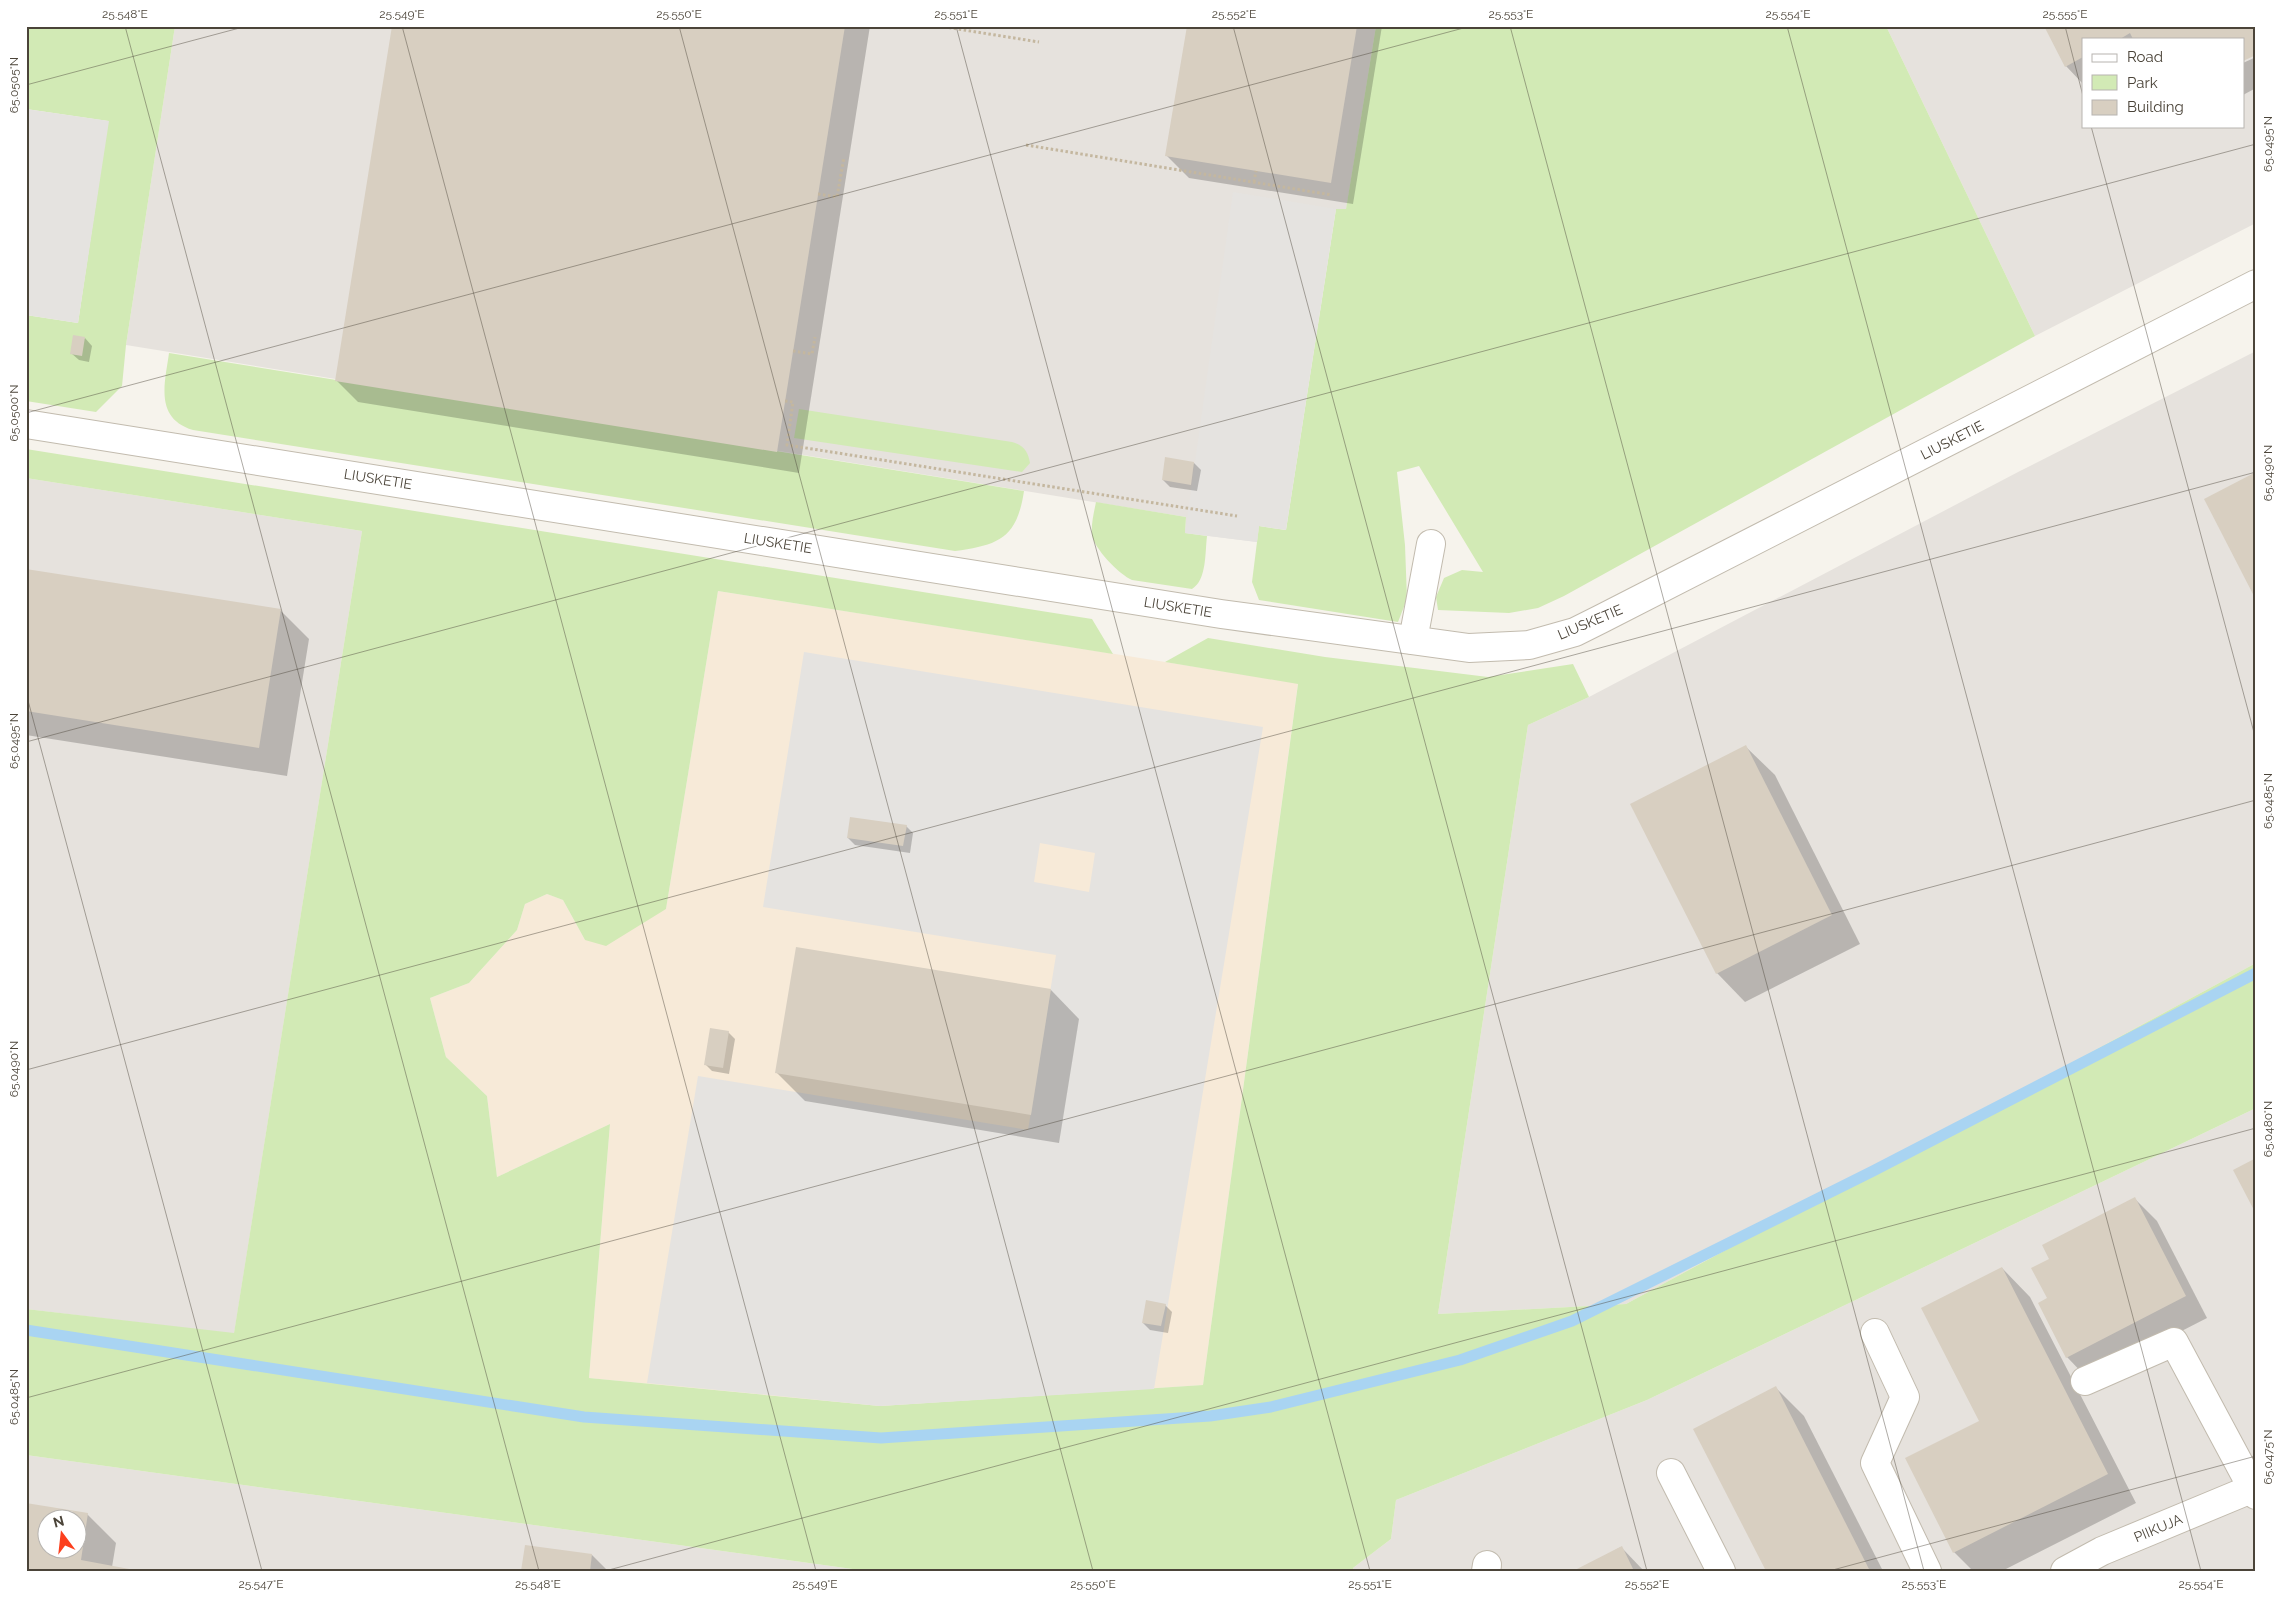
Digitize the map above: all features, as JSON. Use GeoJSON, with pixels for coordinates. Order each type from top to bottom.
{"type":"FeatureCollection","features":[{"type":"Feature","properties":{"kind":"street","name":"LIUSKETIE"},"geometry":{"type":"LineString","coordinates":[[26,424],[1222,614],[1469,648],[1529,645],[1575,632],[2256,284]]}},
{"type":"Feature","properties":{"kind":"street"},"geometry":{"type":"LineString","coordinates":[[1413,640],[1431,544]]}},
{"type":"Feature","properties":{"kind":"street"},"geometry":{"type":"LineString","coordinates":[[1875,1334],[1905,1397],[1875,1462],[1926,1571]]}},
{"type":"Feature","properties":{"kind":"street"},"geometry":{"type":"LineString","coordinates":[[2085,1381],[2174,1342],[2255,1490]]}},
{"type":"Feature","properties":{"kind":"street"},"geometry":{"type":"LineString","coordinates":[[1671,1473],[1720,1571]]}},
{"type":"Feature","properties":{"kind":"street","name":"PIIKUJA"},"geometry":{"type":"LineString","coordinates":[[2064,1571],[2107,1561],[2255,1490]]}},
{"type":"Feature","properties":{"kind":"path"},"geometry":{"type":"LineString","coordinates":[[939,26],[1039,42]]}},
{"type":"Feature","properties":{"kind":"path"},"geometry":{"type":"LineString","coordinates":[[1026,145],[1332,195]]}},
{"type":"Feature","properties":{"kind":"path"},"geometry":{"type":"LineString","coordinates":[[818,194],[837,198],[844,157]]}},
{"type":"Feature","properties":{"kind":"path"},"geometry":{"type":"LineString","coordinates":[[1254,182],[1256,171]]}},
{"type":"Feature","properties":{"kind":"path"},"geometry":{"type":"LineString","coordinates":[[793,351],[812,354],[815,337]]}},
{"type":"Feature","properties":{"kind":"path"},"geometry":{"type":"LineString","coordinates":[[785,401],[793,402],[787,445],[1237,516]]}},
{"type":"Feature","properties":{"kind":"shaded area"},"geometry":{"type":"Polygon","coordinates":[[[175,26],[1376,26],[1346,210],[1336,209],[1259,526],[1257,542],[1185,533],[1186,517],[126,345],[175,26]]]}},
{"type":"Feature","properties":{"kind":"shaded area"},"geometry":{"type":"Polygon","coordinates":[[[1886,26],[2256,26],[2256,223],[2035,336],[1886,26]]]}},
{"type":"Feature","properties":{"kind":"shaded area"},"geometry":{"type":"Polygon","coordinates":[[[26,109],[109,121],[78,323],[26,315],[26,109]]]}},
{"type":"Feature","properties":{"kind":"shaded area"},"geometry":{"type":"Polygon","coordinates":[[[1233,192],[1336,209],[1286,530],[1259,526],[1257,542],[1185,533],[1233,192]]]}},
{"type":"Feature","properties":{"kind":"shaded area"},"geometry":{"type":"Polygon","coordinates":[[[2256,351],[2256,963],[1626,1304],[1438,1314],[1528,725],[1589,697],[2020,471],[2256,351]]]}},
{"type":"Feature","properties":{"kind":"shaded area"},"geometry":{"type":"Polygon","coordinates":[[[26,478],[362,531],[234,1334],[26,1309],[26,478]]]}},
{"type":"Feature","properties":{"kind":"shaded area"},"geometry":{"type":"Polygon","coordinates":[[[718,591],[1298,683],[1203,1385],[880,1406],[589,1378],[610,1124],[497,1177],[487,1096],[446,1057],[430,998],[469,983],[517,930],[525,904],[547,894],[563,900],[585,940],[666,909],[718,591]]]}},
{"type":"Feature","properties":{"kind":"shaded area"},"geometry":{"type":"Polygon","coordinates":[[[804,652],[1263,727],[1154,1389],[880,1406],[647,1383],[698,1076],[1028,1130],[1056,955],[763,907],[804,652]],[[1040,843],[1034,882],[1089,892],[1095,853],[1040,843]]]}},
{"type":"Feature","properties":{"kind":"shaded area"},"geometry":{"type":"Polygon","coordinates":[[[2256,1108],[2256,1571],[1354,1571],[1353,1568],[1391,1539],[1396,1500],[1647,1400],[2256,1108]]]}},
{"type":"Feature","properties":{"kind":"shaded area"},"geometry":{"type":"Polygon","coordinates":[[[26,1455],[867,1571],[26,1571],[26,1455]]]}},
{"type":"Feature","properties":{"kind":"green space"},"geometry":{"type":"Polygon","coordinates":[[[26,26],[175,26],[126,345],[122,386],[96,412],[26,401],[26,315],[78,323],[108,121],[26,109],[26,26]]]}},
{"type":"Feature","properties":{"kind":"green space"},"geometry":{"type":"Polygon","coordinates":[[[1376,26],[1886,26],[2035,336],[1564,596],[1538,608],[1509,613],[1438,610],[1436,597],[1444,578],[1462,570],[1483,572],[1419,466],[1397,472],[1405,545],[1407,599],[1398,622],[1259,600],[1252,582],[1259,526],[1286,530],[1336,209],[1346,209],[1376,26]]]}},
{"type":"Feature","properties":{"kind":"green space"},"geometry":{"type":"Polygon","coordinates":[[[169,353],[1024,491],[1021,507],[1016,519],[1011,529],[1003,536],[983,546],[955,551],[193,430],[172,417],[167,408],[165,387],[169,353]]]}},
{"type":"Feature","properties":{"kind":"green space"},"geometry":{"type":"Polygon","coordinates":[[[799,409],[1012,442],[1020,445],[1025,450],[1030,463],[1022,472],[794,438],[799,409]]]}},
{"type":"Feature","properties":{"kind":"green space"},"geometry":{"type":"Polygon","coordinates":[[[26,449],[1092,619],[1113,654],[718,591],[666,909],[606,946],[585,940],[563,900],[547,894],[525,904],[517,930],[469,983],[430,998],[446,1057],[487,1096],[497,1177],[610,1124],[589,1378],[880,1406],[1203,1385],[1298,684],[1165,662],[1208,638],[1325,657],[1488,677],[1573,664],[1589,697],[1528,725],[1438,1314],[1626,1304],[2256,963],[2256,1108],[1647,1400],[1396,1500],[1391,1539],[1353,1568],[1354,1571],[867,1571],[26,1455],[26,1309],[234,1333],[362,531],[26,478],[26,449]]]}},
{"type":"Feature","properties":{"kind":"green space"},"geometry":{"type":"Polygon","coordinates":[[[1096,502],[1186,517],[1185,533],[1207,536],[1203,572],[1197,585],[1192,589],[1132,580],[1121,573],[1102,553],[1094,540],[1092,526],[1096,502]]]}},
{"type":"Feature","properties":{"kind":"building"},"geometry":{"type":"Polygon","coordinates":[[[392,26],[845,26],[777,452],[335,381],[392,26]]]}},
{"type":"Feature","properties":{"kind":"building"},"geometry":{"type":"Polygon","coordinates":[[[1187,26],[1357,26],[1331,183],[1165,156],[1187,26]]]}},
{"type":"Feature","properties":{"kind":"building"},"geometry":{"type":"Polygon","coordinates":[[[2044,26],[2256,26],[2256,55],[2244,61],[2244,38],[2132,38],[2130,33],[2122,38],[2082,38],[2082,58],[2065,67],[2044,26]]]}},
{"type":"Feature","properties":{"kind":"building"},"geometry":{"type":"Polygon","coordinates":[[[73,335],[85,337],[82,356],[70,354],[73,335]]]}},
{"type":"Feature","properties":{"kind":"building"},"geometry":{"type":"Polygon","coordinates":[[[1165,457],[1194,462],[1191,485],[1162,480],[1165,457]]]}},
{"type":"Feature","properties":{"kind":"building"},"geometry":{"type":"Polygon","coordinates":[[[2256,472],[2256,600],[2204,499],[2256,472]]]}},
{"type":"Feature","properties":{"kind":"building"},"geometry":{"type":"Polygon","coordinates":[[[26,569],[281,609],[259,748],[26,711],[26,569]]]}},
{"type":"Feature","properties":{"kind":"building"},"geometry":{"type":"Polygon","coordinates":[[[1746,745],[1832,915],[1716,974],[1630,804],[1746,745]]]}},
{"type":"Feature","properties":{"kind":"building"},"geometry":{"type":"Polygon","coordinates":[[[850,817],[907,825],[903,846],[847,838],[850,817]]]}},
{"type":"Feature","properties":{"kind":"building"},"geometry":{"type":"Polygon","coordinates":[[[796,947],[1051,989],[1031,1115],[775,1073],[796,947]]]}},
{"type":"Feature","properties":{"kind":"building"},"geometry":{"type":"Polygon","coordinates":[[[710,1028],[729,1031],[723,1068],[704,1065],[710,1028]]]}},
{"type":"Feature","properties":{"kind":"building"},"geometry":{"type":"Polygon","coordinates":[[[2256,1158],[2256,1214],[2233,1170],[2256,1158]]]}},
{"type":"Feature","properties":{"kind":"building"},"geometry":{"type":"Polygon","coordinates":[[[2135,1197],[2186,1296],[2066,1358],[2038,1303],[2047,1298],[2031,1268],[2049,1259],[2042,1245],[2135,1197]]]}},
{"type":"Feature","properties":{"kind":"building"},"geometry":{"type":"Polygon","coordinates":[[[2002,1267],[2108,1474],[1953,1553],[1905,1458],[1979,1421],[1921,1308],[2002,1267]]]}},
{"type":"Feature","properties":{"kind":"building"},"geometry":{"type":"Polygon","coordinates":[[[1146,1300],[1166,1304],[1161,1326],[1142,1323],[1146,1300]]]}},
{"type":"Feature","properties":{"kind":"building"},"geometry":{"type":"Polygon","coordinates":[[[1776,1386],[1870,1571],[1766,1571],[1693,1429],[1776,1386]]]}},
{"type":"Feature","properties":{"kind":"building"},"geometry":{"type":"Polygon","coordinates":[[[26,1503],[69,1510],[38,1510],[38,1560],[81,1560],[140,1571],[26,1571],[26,1503]]]}},
{"type":"Feature","properties":{"kind":"building"},"geometry":{"type":"Polygon","coordinates":[[[525,1545],[592,1554],[590,1571],[521,1571],[525,1545]]]}},
{"type":"Feature","properties":{"kind":"building"},"geometry":{"type":"Polygon","coordinates":[[[1622,1546],[1634,1571],[1573,1571],[1622,1546]]]}},
{"type":"Feature","properties":{"kind":"waterway"},"geometry":{"type":"LineString","coordinates":[[26,1330],[584,1417],[881,1438],[1210,1416],[1271,1407],[1460,1360],[1572,1321],[1873,1171],[2256,973]]}}]}
